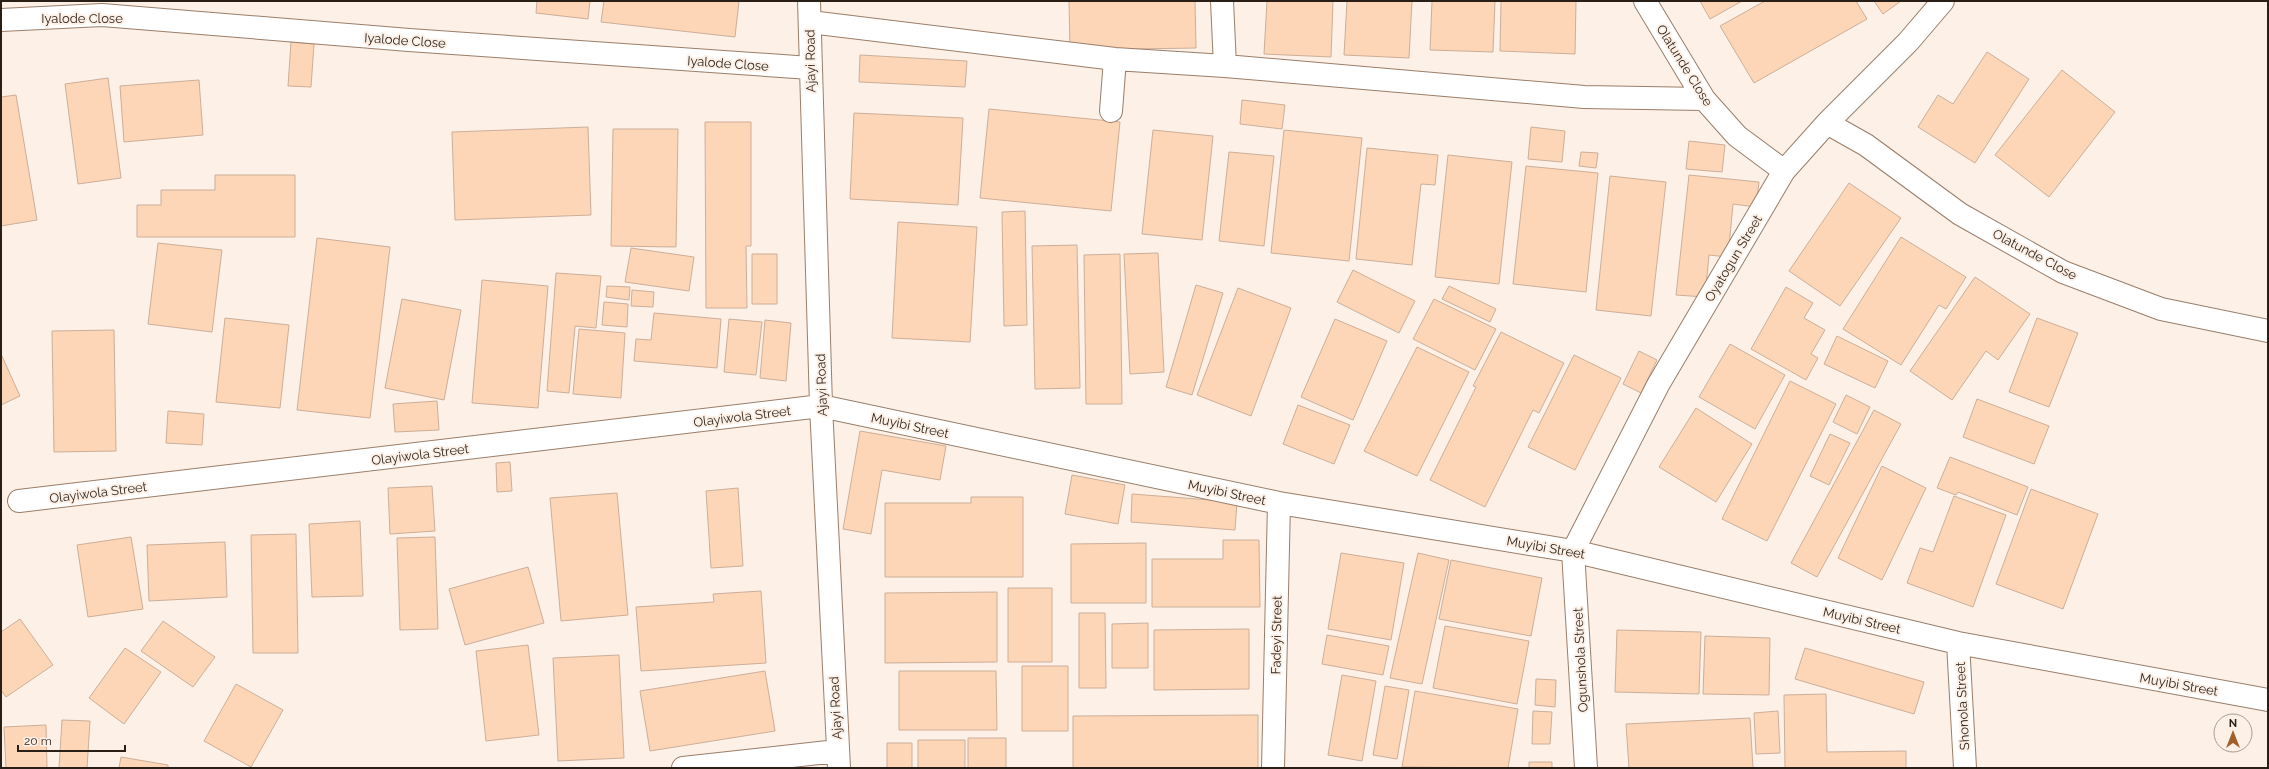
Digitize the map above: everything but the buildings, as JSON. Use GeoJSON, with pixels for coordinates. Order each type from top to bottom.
{"type":"FeatureCollection","features":[{"type":"Feature","properties":{"kind":"street"},"geometry":{"type":"LineString","coordinates":[[1222,1],[1225,66]]}},
{"type":"Feature","properties":{"kind":"street","name":"Olatunde Close"},"geometry":{"type":"LineString","coordinates":[[1645,1],[1704,99],[1737,136],[1784,171]]}},
{"type":"Feature","properties":{"kind":"street","name":"Oyatogun Street"},"geometry":{"type":"LineString","coordinates":[[1574,551],[1658,385],[1784,171],[1827,123],[1908,42],[1943,1]]}},
{"type":"Feature","properties":{"kind":"street"},"geometry":{"type":"LineString","coordinates":[[809,11],[1115,59],[1225,66],[1584,97],[1704,99]]}},
{"type":"Feature","properties":{"kind":"street","name":"Ajayi Road"},"geometry":{"type":"LineString","coordinates":[[809,11],[821,406],[838,759]]}},
{"type":"Feature","properties":{"kind":"street","name":"Iyalode Close"},"geometry":{"type":"LineString","coordinates":[[1,20],[102,15],[409,40],[810,68]]}},
{"type":"Feature","properties":{"kind":"street"},"geometry":{"type":"LineString","coordinates":[[1111,111],[1115,59]]}},
{"type":"Feature","properties":{"kind":"street","name":"Olatunde Close"},"geometry":{"type":"LineString","coordinates":[[1827,123],[1866,145],[1960,214],[2063,272],[2161,309],[2268,332]]}},
{"type":"Feature","properties":{"kind":"street","name":"Olayiwola Street"},"geometry":{"type":"LineString","coordinates":[[18,501],[821,406]]}},
{"type":"Feature","properties":{"kind":"street","name":"Muyibi Street"},"geometry":{"type":"LineString","coordinates":[[821,406],[1280,503],[1574,551],[1958,643],[2268,700]]}},
{"type":"Feature","properties":{"kind":"street","name":"Fadeyi Street"},"geometry":{"type":"LineString","coordinates":[[1273,768],[1280,503]]}},
{"type":"Feature","properties":{"kind":"street","name":"Ogunshola Street"},"geometry":{"type":"LineString","coordinates":[[1574,551],[1586,768]]}},
{"type":"Feature","properties":{"kind":"street","name":"Shonola Street"},"geometry":{"type":"LineString","coordinates":[[1958,643],[1965,768]]}},
{"type":"Feature","properties":{"kind":"street"},"geometry":{"type":"LineString","coordinates":[[683,768],[838,759]]}}]}
